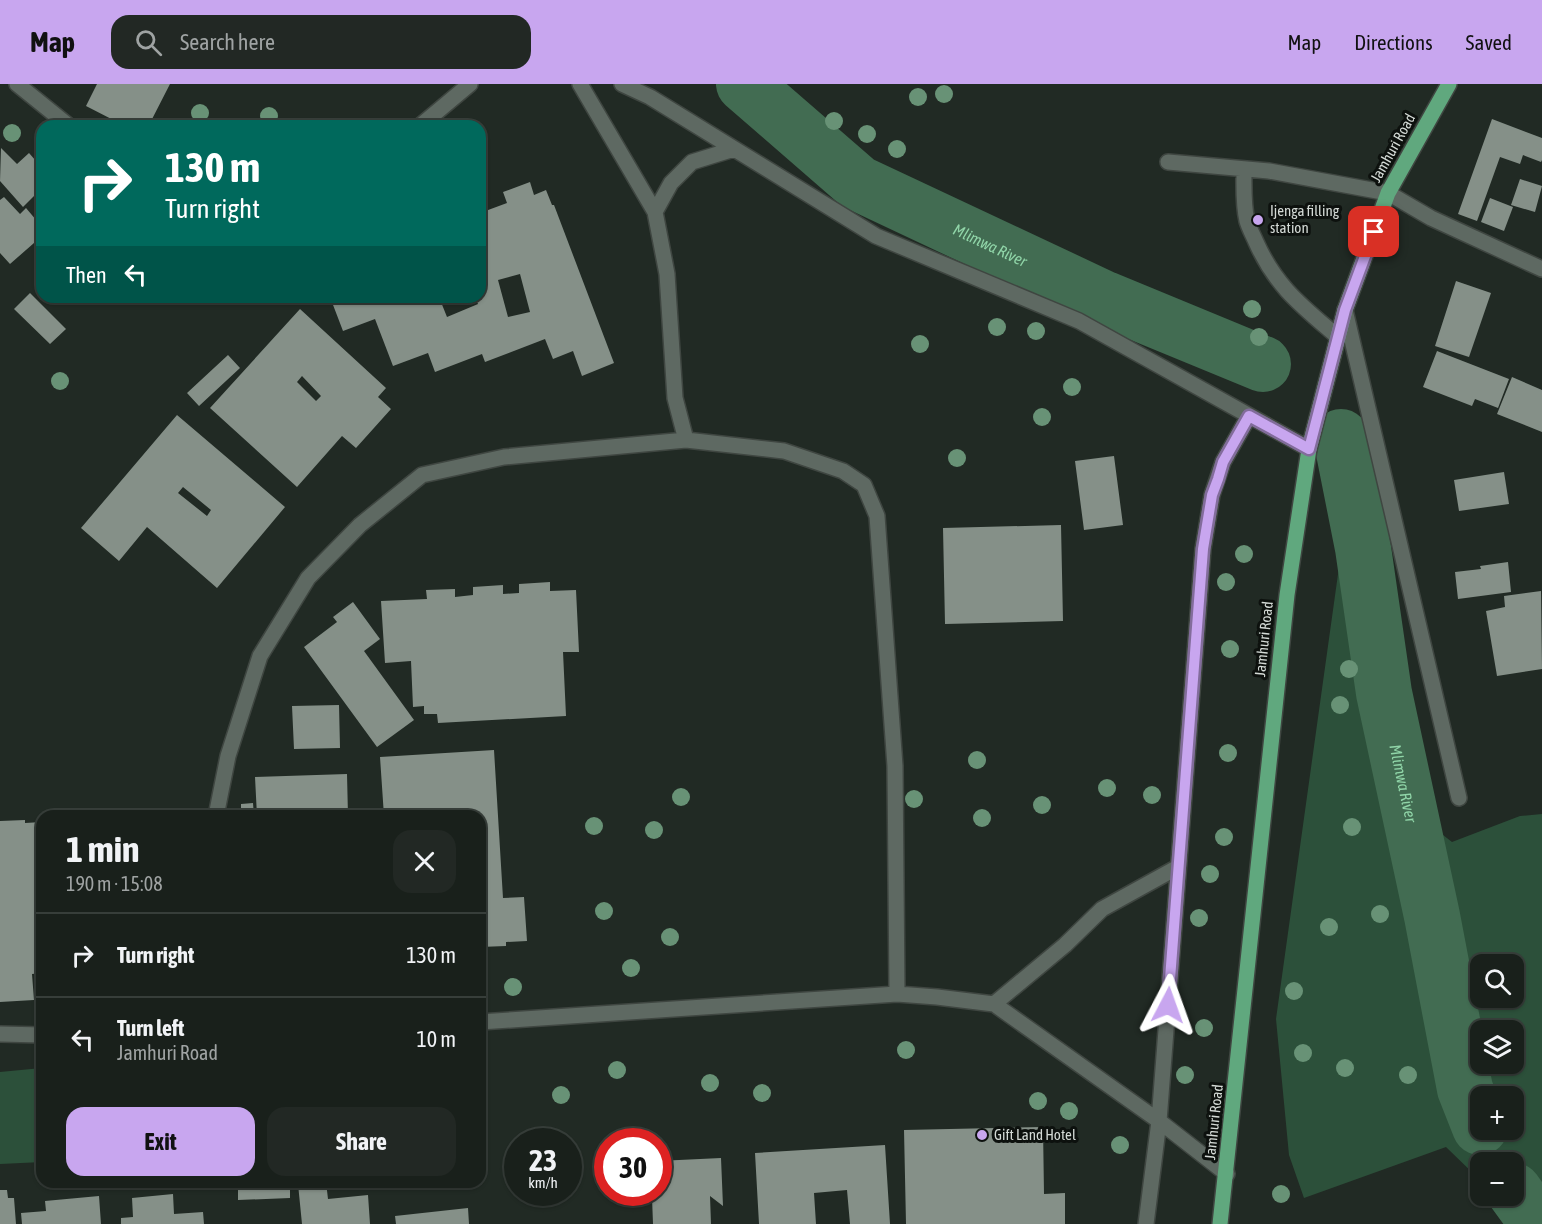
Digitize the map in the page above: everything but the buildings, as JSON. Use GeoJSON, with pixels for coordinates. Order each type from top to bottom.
{"type":"FeatureCollection","features":[{"type":"Feature","properties":{"kind":"main road","name":"Jamhuri Road"},"geometry":{"type":"LineString","coordinates":[[1220,1224],[1287,595],[1309,449],[1345,310],[1388,193],[1449,84]]}},
{"type":"Feature","properties":{"kind":"street"},"geometry":{"type":"LineString","coordinates":[[17,84],[62,120]]}},
{"type":"Feature","properties":{"kind":"street"},"geometry":{"type":"LineString","coordinates":[[427,120],[470,84]]}},
{"type":"Feature","properties":{"kind":"street"},"geometry":{"type":"LineString","coordinates":[[580,84],[655,212],[667,274],[675,398],[686,440]]}},
{"type":"Feature","properties":{"kind":"street"},"geometry":{"type":"LineString","coordinates":[[622,84],[650,97],[876,236],[1079,321],[1309,449]]}},
{"type":"Feature","properties":{"kind":"street"},"geometry":{"type":"LineString","coordinates":[[655,212],[670,183],[692,162],[734,149]]}},
{"type":"Feature","properties":{"kind":"street"},"geometry":{"type":"LineString","coordinates":[[1168,162],[1269,171],[1388,193],[1431,218],[1542,269]]}},
{"type":"Feature","properties":{"kind":"street"},"geometry":{"type":"LineString","coordinates":[[1244,169],[1247,222],[1274,277],[1290,296],[1338,337]]}},
{"type":"Feature","properties":{"kind":"street"},"geometry":{"type":"LineString","coordinates":[[1345,310],[1459,798]]}},
{"type":"Feature","properties":{"kind":"street"},"geometry":{"type":"LineString","coordinates":[[1146,1224],[1159,1121],[1203,549],[1216,484],[1223,462],[1249,416]]}},
{"type":"Feature","properties":{"kind":"street"},"geometry":{"type":"LineString","coordinates":[[217,810],[228,756],[260,656],[308,578],[360,525],[422,476],[504,457],[686,440],[784,451],[843,471],[864,485],[877,516],[895,766],[897,994]]}},
{"type":"Feature","properties":{"kind":"street"},"geometry":{"type":"LineString","coordinates":[[994,1004],[1065,945],[1102,909],[1178,867]]}},
{"type":"Feature","properties":{"kind":"street"},"geometry":{"type":"LineString","coordinates":[[486,1022],[897,994],[994,1004],[1159,1121],[1227,1174]]}},
{"type":"Feature","properties":{"kind":"street"},"geometry":{"type":"LineString","coordinates":[[0,1034],[36,1035]]}},
{"type":"Feature","properties":{"kind":"green space"},"geometry":{"type":"Polygon","coordinates":[[[1360,476],[1375,533],[1395,691],[1425,821],[1452,842],[1520,816],[1542,814],[1542,1224],[1528,1224],[1509,1206],[1524,1206],[1524,1152],[1470,1152],[1470,1170],[1446,1147],[1304,1198],[1289,1155],[1276,1019],[1339,567],[1360,476]]]}},
{"type":"Feature","properties":{"kind":"green space"},"geometry":{"type":"Polygon","coordinates":[[[36,1069],[36,1162],[0,1164],[0,1072],[36,1069]]]}},
{"type":"Feature","properties":{"kind":"waterway","name":"Mlimwa River"},"geometry":{"type":"LineString","coordinates":[[744,84],[858,183],[1105,299],[1263,364]]}},
{"type":"Feature","properties":{"kind":"waterway","name":"Mlimwa River"},"geometry":{"type":"LineString","coordinates":[[1341,437],[1363,548],[1384,693],[1432,916],[1465,1089],[1470,1102]]}},
{"type":"Feature","properties":{"kind":"waterway","name":"Mlimwa River"},"geometry":{"type":"LineString","coordinates":[[1524,1205],[1538,1224]]}},
{"type":"Feature","properties":{"kind":"place","name":"Ijenga filling station"},"geometry":{"type":"Point","coordinates":[1258,220]}},
{"type":"Feature","properties":{"kind":"place","name":"Gift Land Hotel"},"geometry":{"type":"Point","coordinates":[982,1135]}},
{"type":"Feature","properties":{"kind":"route"},"geometry":{"type":"LineString","coordinates":[[1168,1005],[1203,549],[1212,495],[1223,462],[1249,416],[1309,449],[1345,310],[1374,232]]}}]}
